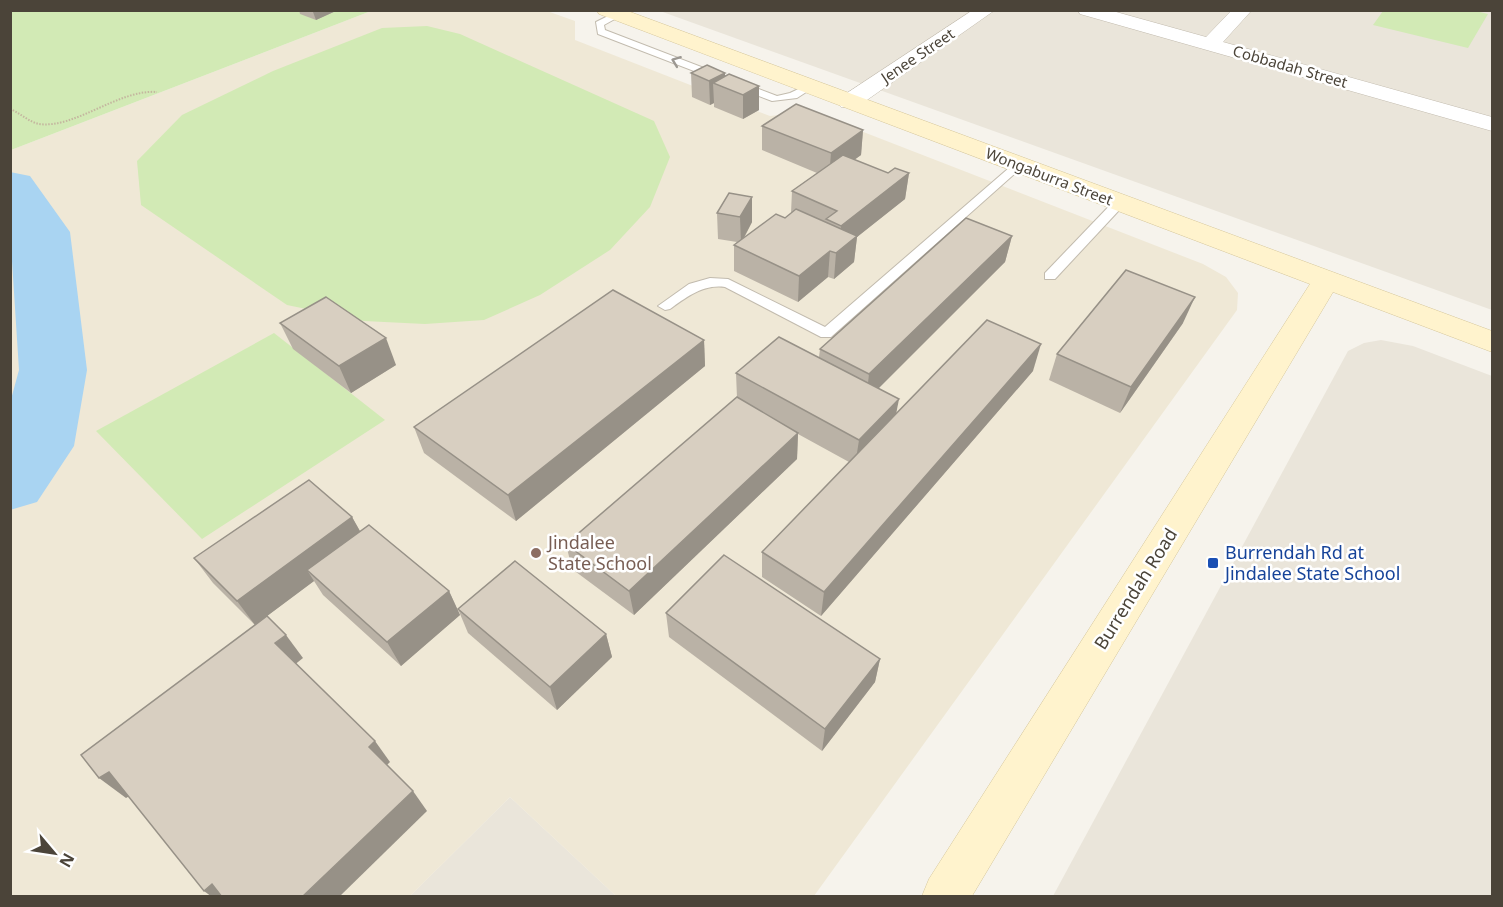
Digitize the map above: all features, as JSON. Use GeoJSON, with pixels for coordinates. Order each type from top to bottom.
{"type":"FeatureCollection","features":[{"type":"Feature","properties":{"kind":"street","name":"Jenee Street"},"geometry":{"type":"LineString","coordinates":[[849,102],[986,10]]}},
{"type":"Feature","properties":{"kind":"street","name":"Cobbadah Street"},"geometry":{"type":"LineString","coordinates":[[1087,10],[1492,124]]}},
{"type":"Feature","properties":{"kind":"street"},"geometry":{"type":"LineString","coordinates":[[1210,44],[1244,10]]}},
{"type":"Feature","properties":{"kind":"street","name":"Wongaburra Street"},"geometry":{"type":"LineString","coordinates":[[611,13],[1492,342]]}},
{"type":"Feature","properties":{"kind":"street","name":"Burrendah Road"},"geometry":{"type":"LineString","coordinates":[[946,897],[1326,281]]}},
{"type":"Feature","properties":{"kind":"lane"},"geometry":{"type":"LineString","coordinates":[[665,306],[697,284],[713,280],[728,283],[826,334],[1017,165]]}},
{"type":"Feature","properties":{"kind":"lane"},"geometry":{"type":"LineString","coordinates":[[1050,276],[1119,203]]}},
{"type":"Feature","properties":{"kind":"path"},"geometry":{"type":"LineString","coordinates":[[10,109],[20,111],[39,124],[55,123],[142,91],[157,92]]}},
{"type":"Feature","properties":{"kind":"shaded area","name":"Jindalee State School"},"geometry":{"type":"Polygon","coordinates":[[[371,11],[547,11],[575,21],[575,40],[770,116],[805,112],[817,114],[1203,264],[1226,277],[1238,293],[1237,310],[814,896],[616,896],[510,797],[410,896],[11,896],[11,150],[371,11]]]}},
{"type":"Feature","properties":{"kind":"shaded area"},"geometry":{"type":"Polygon","coordinates":[[[660,11],[1492,11],[1492,310],[660,11]]]}},
{"type":"Feature","properties":{"kind":"shaded area"},"geometry":{"type":"Polygon","coordinates":[[[1381,340],[1413,346],[1492,376],[1492,896],[1053,896],[1348,351],[1364,343],[1381,340]]]}},
{"type":"Feature","properties":{"kind":"shaded area"},"geometry":{"type":"Polygon","coordinates":[[[510,797],[616,896],[410,896],[510,797]]]}},
{"type":"Feature","properties":{"kind":"green space"},"geometry":{"type":"Polygon","coordinates":[[[1472,10],[1488,14],[1468,48],[1373,25],[1383,11],[1472,10]]]}},
{"type":"Feature","properties":{"kind":"green space"},"geometry":{"type":"Polygon","coordinates":[[[11,11],[371,11],[11,150],[11,11]]]}},
{"type":"Feature","properties":{"kind":"green space"},"geometry":{"type":"Polygon","coordinates":[[[427,26],[460,34],[654,121],[670,157],[650,207],[610,250],[540,295],[484,320],[425,324],[364,321],[287,305],[141,205],[137,161],[182,115],[273,71],[382,28],[427,26]]]}},
{"type":"Feature","properties":{"kind":"green space"},"geometry":{"type":"Polygon","coordinates":[[[274,333],[385,420],[202,539],[96,431],[274,333]]]}},
{"type":"Feature","properties":{"kind":"building"},"geometry":{"type":"Polygon","coordinates":[[[707,65],[725,73],[709,81],[691,73],[707,65]]]}},
{"type":"Feature","properties":{"kind":"building"},"geometry":{"type":"Polygon","coordinates":[[[729,74],[759,86],[743,95],[713,83],[729,74]]]}},
{"type":"Feature","properties":{"kind":"building"},"geometry":{"type":"Polygon","coordinates":[[[796,104],[863,130],[831,153],[762,126],[796,104]]]}},
{"type":"Feature","properties":{"kind":"building"},"geometry":{"type":"Polygon","coordinates":[[[843,155],[888,173],[895,168],[909,173],[841,226],[826,219],[837,211],[792,191],[843,155]]]}},
{"type":"Feature","properties":{"kind":"building"},"geometry":{"type":"Polygon","coordinates":[[[729,193],[752,197],[740,217],[717,213],[729,193]]]}},
{"type":"Feature","properties":{"kind":"building"},"geometry":{"type":"Polygon","coordinates":[[[796,209],[857,236],[836,253],[830,251],[799,276],[734,245],[776,214],[785,218],[796,209]]]}},
{"type":"Feature","properties":{"kind":"building"},"geometry":{"type":"Polygon","coordinates":[[[966,218],[1012,236],[869,374],[820,349],[966,218]]]}},
{"type":"Feature","properties":{"kind":"building"},"geometry":{"type":"Polygon","coordinates":[[[1126,270],[1195,297],[1131,387],[1057,354],[1126,270]]]}},
{"type":"Feature","properties":{"kind":"building"},"geometry":{"type":"Polygon","coordinates":[[[613,290],[704,340],[508,495],[414,427],[613,290]]]}},
{"type":"Feature","properties":{"kind":"building"},"geometry":{"type":"Polygon","coordinates":[[[326,297],[386,338],[339,366],[280,323],[326,297]]]}},
{"type":"Feature","properties":{"kind":"building"},"geometry":{"type":"Polygon","coordinates":[[[987,320],[1041,344],[824,592],[762,552],[987,320]]]}},
{"type":"Feature","properties":{"kind":"building"},"geometry":{"type":"Polygon","coordinates":[[[779,337],[899,399],[859,440],[736,373],[779,337]]]}},
{"type":"Feature","properties":{"kind":"building"},"geometry":{"type":"Polygon","coordinates":[[[737,397],[798,433],[629,591],[566,544],[737,397]]]}},
{"type":"Feature","properties":{"kind":"building"},"geometry":{"type":"Polygon","coordinates":[[[309,480],[352,517],[237,601],[194,558],[309,480]]]}},
{"type":"Feature","properties":{"kind":"building"},"geometry":{"type":"Polygon","coordinates":[[[369,525],[449,591],[387,642],[307,570],[369,525]]]}},
{"type":"Feature","properties":{"kind":"building"},"geometry":{"type":"Polygon","coordinates":[[[724,555],[880,659],[825,729],[666,613],[724,555]]]}},
{"type":"Feature","properties":{"kind":"building"},"geometry":{"type":"Polygon","coordinates":[[[515,561],[606,634],[550,687],[458,609],[515,561]]]}},
{"type":"Feature","properties":{"kind":"building"},"geometry":{"type":"Polygon","coordinates":[[[267,616],[286,635],[275,643],[375,741],[369,747],[413,791],[302,897],[222,897],[212,884],[204,891],[109,772],[99,778],[81,755],[267,616]]]}},
{"type":"Feature","properties":{"kind":"waterway"},"geometry":{"type":"LineString","coordinates":[[10,188],[41,232],[53,370],[37,446],[10,481]]}},
{"type":"Feature","properties":{"kind":"place","name":"Jindalee State School"},"geometry":{"type":"Point","coordinates":[536,553]}},
{"type":"Feature","properties":{"kind":"place","name":"Burrendah Rd at Jindalee State School"},"geometry":{"type":"Point","coordinates":[1213,563]}}]}
